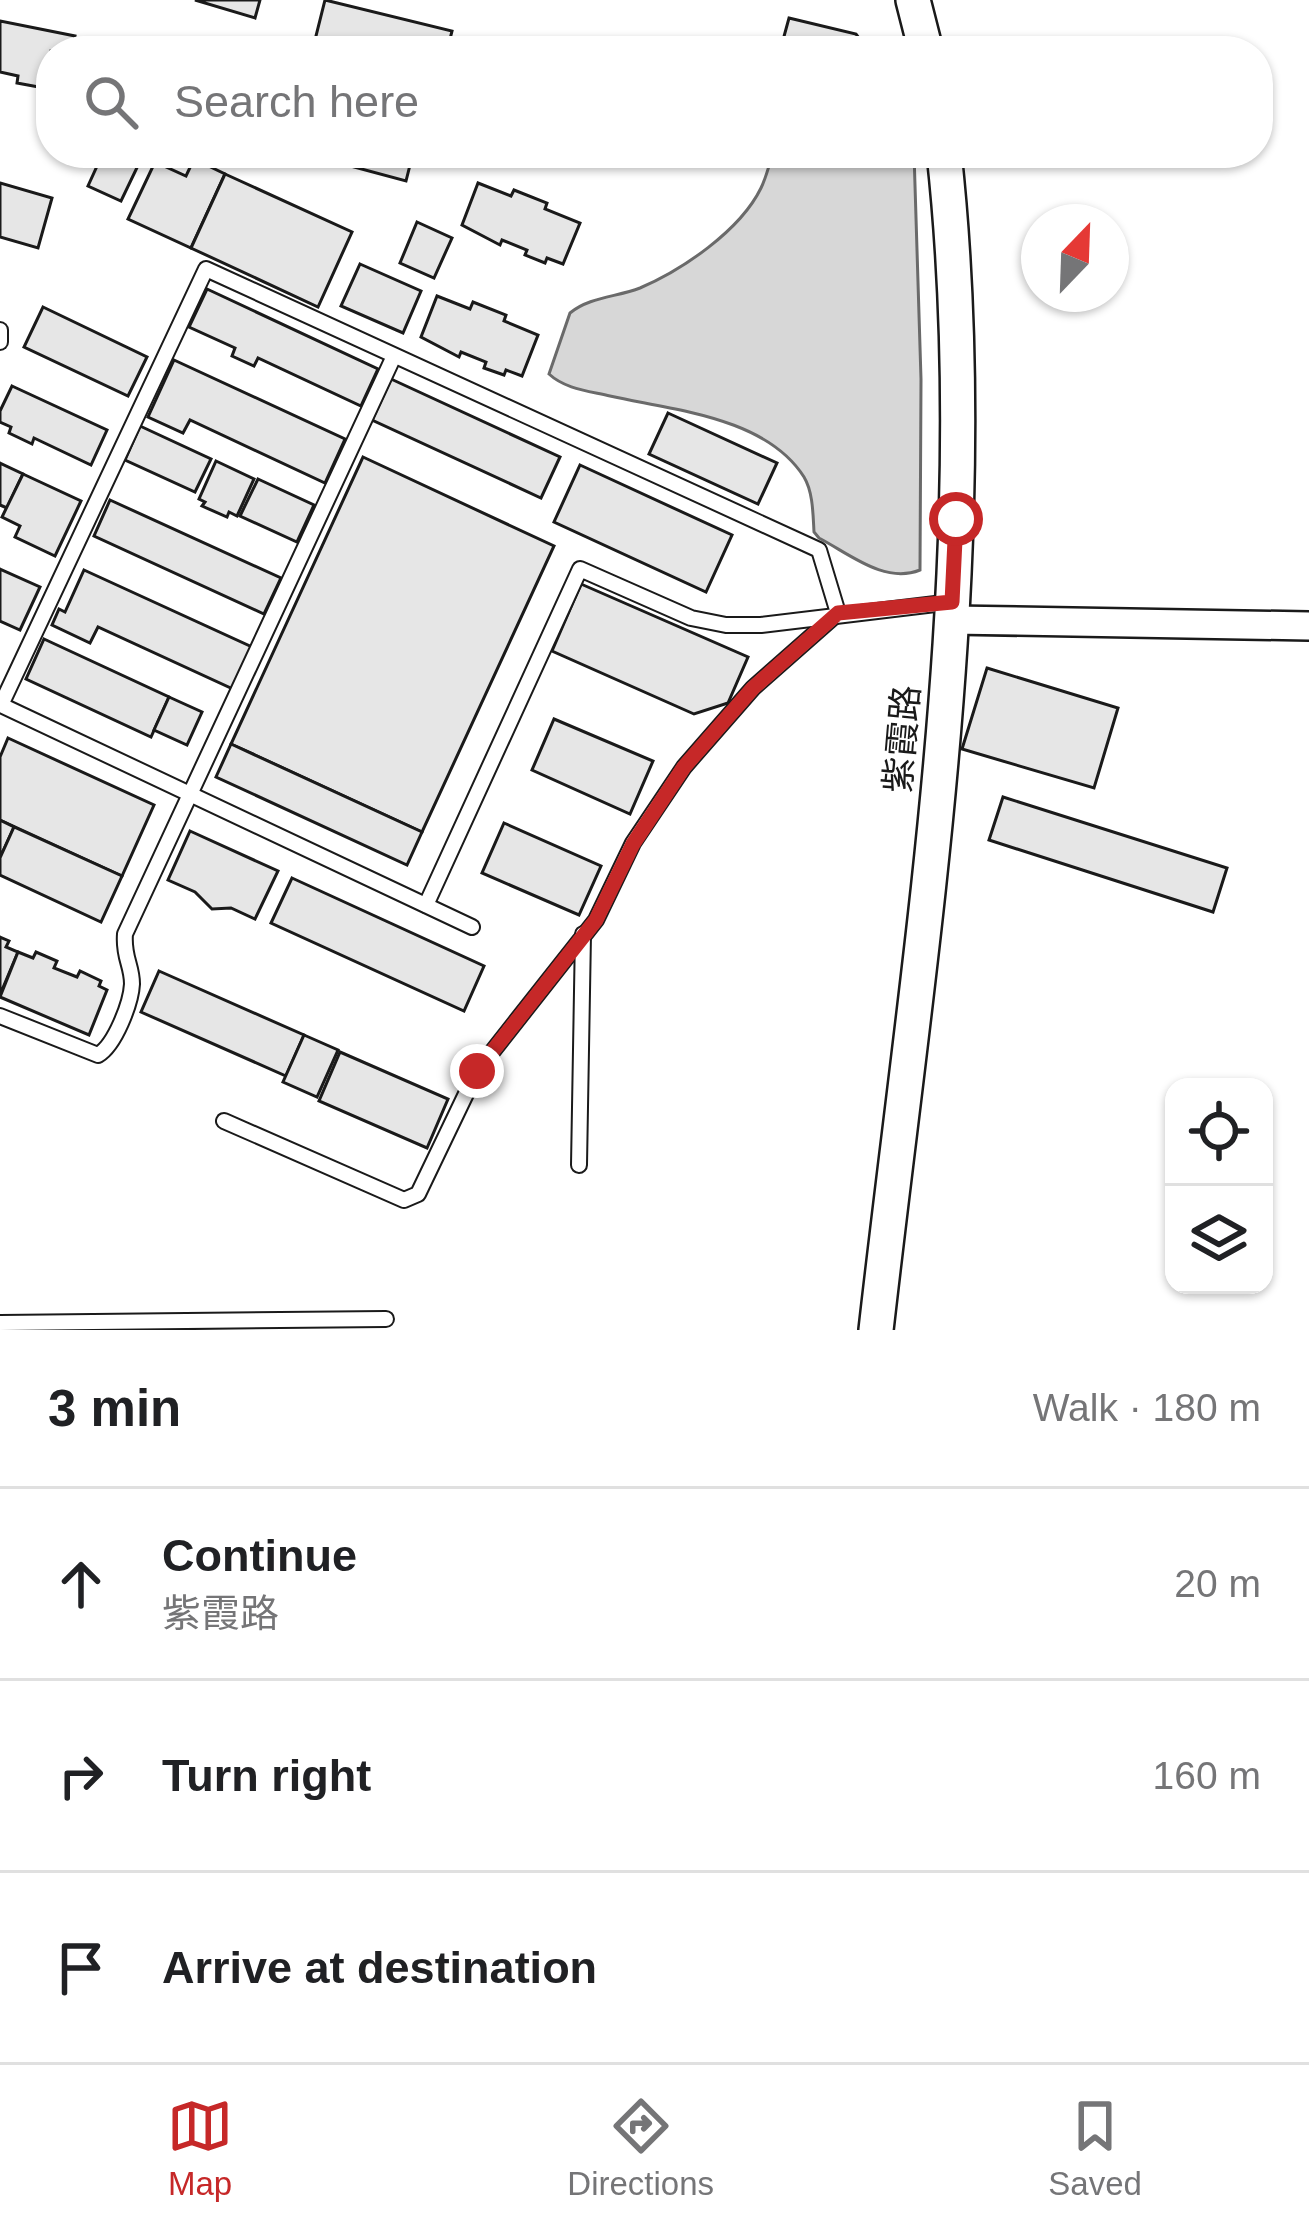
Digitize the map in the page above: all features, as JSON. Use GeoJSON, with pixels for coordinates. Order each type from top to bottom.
{"type":"FeatureCollection","features":[{"type":"Feature","properties":{"kind":"street"},"geometry":{"type":"LineString","coordinates":[[914,0],[922,36]]}},
{"type":"Feature","properties":{"kind":"street","name":"紫霞路"},"geometry":{"type":"LineString","coordinates":[[876,1330],[943,740],[952,611],[957,385],[946,168]]}},
{"type":"Feature","properties":{"kind":"street"},"geometry":{"type":"LineString","coordinates":[[952,611],[1309,626]]}},
{"type":"Feature","properties":{"kind":"lane"},"geometry":{"type":"LineString","coordinates":[[472,927],[1,705],[206,268],[819,550],[838,613]]}},
{"type":"Feature","properties":{"kind":"lane"},"geometry":{"type":"LineString","coordinates":[[0,330],[0,342]]}},
{"type":"Feature","properties":{"kind":"lane"},"geometry":{"type":"LineString","coordinates":[[0,1016],[98,1055],[108,1049],[132,989],[123,953],[125,934],[394,356]]}},
{"type":"Feature","properties":{"kind":"lane"},"geometry":{"type":"LineString","coordinates":[[426,905],[580,569],[708,623],[761,625],[838,613],[952,611]]}},
{"type":"Feature","properties":{"kind":"lane"},"geometry":{"type":"LineString","coordinates":[[224,1121],[404,1200],[418,1194],[477,1071],[596,920],[644,825],[684,767],[753,688],[838,613]]}},
{"type":"Feature","properties":{"kind":"lane"},"geometry":{"type":"LineString","coordinates":[[579,1165],[583,934]]}},
{"type":"Feature","properties":{"kind":"lane"},"geometry":{"type":"LineString","coordinates":[[0,1323],[386,1319]]}},
{"type":"Feature","properties":{"kind":"shaded area"},"geometry":{"type":"Polygon","coordinates":[[[768,168],[914,168],[921,379],[920,570],[881,571],[819,538],[804,477],[767,441],[716,419],[578,389],[549,374],[570,313],[631,291],[691,260],[725,234],[763,184],[768,168]]]}},
{"type":"Feature","properties":{"kind":"building"},"geometry":{"type":"Polygon","coordinates":[[[195,0],[260,0],[255,18],[195,0]]]}},
{"type":"Feature","properties":{"kind":"building"},"geometry":{"type":"Polygon","coordinates":[[[325,0],[452,31],[451,36],[316,36],[325,0]]]}},
{"type":"Feature","properties":{"kind":"building"},"geometry":{"type":"Polygon","coordinates":[[[789,18],[858,36],[784,36],[789,18]]]}},
{"type":"Feature","properties":{"kind":"building"},"geometry":{"type":"Polygon","coordinates":[[[0,21],[75,36],[36,36],[36,87],[17,83],[18,76],[0,72],[0,21]]]}},
{"type":"Feature","properties":{"kind":"building"},"geometry":{"type":"Polygon","coordinates":[[[96,168],[137,168],[121,201],[88,186],[96,168]]]}},
{"type":"Feature","properties":{"kind":"building"},"geometry":{"type":"Polygon","coordinates":[[[152,168],[168,168],[186,176],[190,168],[213,168],[225,174],[191,248],[128,219],[152,168]]]}},
{"type":"Feature","properties":{"kind":"building"},"geometry":{"type":"Polygon","coordinates":[[[358,168],[409,168],[406,181],[358,168]]]}},
{"type":"Feature","properties":{"kind":"building"},"geometry":{"type":"Polygon","coordinates":[[[225,174],[352,232],[318,307],[191,248],[225,174]]]}},
{"type":"Feature","properties":{"kind":"building"},"geometry":{"type":"Polygon","coordinates":[[[0,183],[52,198],[38,248],[0,237],[0,183]]]}},
{"type":"Feature","properties":{"kind":"building"},"geometry":{"type":"Polygon","coordinates":[[[478,183],[511,196],[514,190],[580,223],[563,264],[547,258],[545,263],[525,255],[527,250],[502,240],[500,245],[462,225],[478,183]]]}},
{"type":"Feature","properties":{"kind":"building"},"geometry":{"type":"Polygon","coordinates":[[[417,222],[452,238],[434,278],[400,263],[417,222]]]}},
{"type":"Feature","properties":{"kind":"building"},"geometry":{"type":"Polygon","coordinates":[[[360,264],[421,291],[403,333],[341,306],[360,264]]]}},
{"type":"Feature","properties":{"kind":"building"},"geometry":{"type":"Polygon","coordinates":[[[207,289],[378,369],[361,406],[258,358],[254,366],[232,356],[235,348],[189,327],[207,289]]]}},
{"type":"Feature","properties":{"kind":"building"},"geometry":{"type":"Polygon","coordinates":[[[437,296],[470,309],[473,302],[538,335],[522,376],[484,368],[486,362],[461,352],[459,357],[421,337],[437,296]]]}},
{"type":"Feature","properties":{"kind":"building"},"geometry":{"type":"Polygon","coordinates":[[[43,307],[147,357],[128,396],[24,347],[43,307]]]}},
{"type":"Feature","properties":{"kind":"building"},"geometry":{"type":"Polygon","coordinates":[[[174,360],[345,439],[325,483],[190,420],[183,433],[148,417],[174,360]]]}},
{"type":"Feature","properties":{"kind":"building"},"geometry":{"type":"Polygon","coordinates":[[[391,379],[560,457],[541,498],[372,420],[391,379]]]}},
{"type":"Feature","properties":{"kind":"building"},"geometry":{"type":"Polygon","coordinates":[[[12,386],[107,430],[91,465],[34,438],[32,444],[9,433],[11,427],[0,422],[0,411],[12,386]]]}},
{"type":"Feature","properties":{"kind":"building"},"geometry":{"type":"Polygon","coordinates":[[[668,413],[777,463],[758,504],[649,454],[668,413]]]}},
{"type":"Feature","properties":{"kind":"building"},"geometry":{"type":"Polygon","coordinates":[[[140,426],[211,459],[195,492],[125,460],[140,426]]]}},
{"type":"Feature","properties":{"kind":"building"},"geometry":{"type":"Polygon","coordinates":[[[363,457],[554,546],[422,832],[231,744],[363,457]]]}},
{"type":"Feature","properties":{"kind":"building"},"geometry":{"type":"Polygon","coordinates":[[[216,461],[254,479],[237,516],[229,512],[227,517],[202,506],[205,502],[199,499],[216,461]]]}},
{"type":"Feature","properties":{"kind":"building"},"geometry":{"type":"Polygon","coordinates":[[[0,463],[23,474],[7,508],[0,505],[0,463]]]}},
{"type":"Feature","properties":{"kind":"building"},"geometry":{"type":"Polygon","coordinates":[[[580,465],[732,535],[706,592],[554,522],[580,465]]]}},
{"type":"Feature","properties":{"kind":"building"},"geometry":{"type":"Polygon","coordinates":[[[23,474],[81,501],[55,556],[15,537],[20,526],[2,517],[23,474]]]}},
{"type":"Feature","properties":{"kind":"building"},"geometry":{"type":"Polygon","coordinates":[[[258,479],[314,505],[297,542],[240,516],[258,479]]]}},
{"type":"Feature","properties":{"kind":"building"},"geometry":{"type":"Polygon","coordinates":[[[110,500],[281,578],[264,614],[94,536],[110,500]]]}},
{"type":"Feature","properties":{"kind":"building"},"geometry":{"type":"Polygon","coordinates":[[[0,569],[40,587],[20,630],[0,621],[0,569]]]}},
{"type":"Feature","properties":{"kind":"building"},"geometry":{"type":"Polygon","coordinates":[[[84,570],[252,647],[233,689],[98,627],[90,643],[52,625],[59,609],[65,612],[84,570]]]}},
{"type":"Feature","properties":{"kind":"building"},"geometry":{"type":"Polygon","coordinates":[[[581,584],[748,657],[728,703],[694,714],[552,651],[581,584]]]}},
{"type":"Feature","properties":{"kind":"building"},"geometry":{"type":"Polygon","coordinates":[[[44,639],[169,697],[151,737],[26,679],[44,639]]]}},
{"type":"Feature","properties":{"kind":"building"},"geometry":{"type":"Polygon","coordinates":[[[987,668],[1118,708],[1094,788],[962,749],[987,668]]]}},
{"type":"Feature","properties":{"kind":"building"},"geometry":{"type":"Polygon","coordinates":[[[169,697],[202,712],[187,745],[154,730],[169,697]]]}},
{"type":"Feature","properties":{"kind":"building"},"geometry":{"type":"Polygon","coordinates":[[[554,719],[653,761],[630,814],[532,770],[554,719]]]}},
{"type":"Feature","properties":{"kind":"building"},"geometry":{"type":"Polygon","coordinates":[[[8,738],[154,805],[122,876],[0,820],[0,757],[8,738]]]}},
{"type":"Feature","properties":{"kind":"building"},"geometry":{"type":"Polygon","coordinates":[[[231,744],[422,832],[407,865],[216,777],[231,744]]]}},
{"type":"Feature","properties":{"kind":"building"},"geometry":{"type":"Polygon","coordinates":[[[1003,797],[1227,868],[1213,912],[989,840],[1003,797]]]}},
{"type":"Feature","properties":{"kind":"building"},"geometry":{"type":"Polygon","coordinates":[[[0,820],[14,827],[0,858],[0,820]]]}},
{"type":"Feature","properties":{"kind":"building"},"geometry":{"type":"Polygon","coordinates":[[[504,823],[601,866],[579,915],[482,873],[504,823]]]}},
{"type":"Feature","properties":{"kind":"building"},"geometry":{"type":"Polygon","coordinates":[[[14,827],[122,876],[101,922],[0,875],[0,858],[14,827]]]}},
{"type":"Feature","properties":{"kind":"building"},"geometry":{"type":"Polygon","coordinates":[[[190,831],[278,871],[255,919],[231,908],[212,909],[195,892],[168,880],[190,831]]]}},
{"type":"Feature","properties":{"kind":"building"},"geometry":{"type":"Polygon","coordinates":[[[292,878],[484,966],[464,1011],[271,923],[292,878]]]}},
{"type":"Feature","properties":{"kind":"building"},"geometry":{"type":"Polygon","coordinates":[[[0,937],[9,941],[6,947],[18,952],[0,995],[0,937]]]}},
{"type":"Feature","properties":{"kind":"building"},"geometry":{"type":"Polygon","coordinates":[[[18,952],[33,958],[36,952],[57,961],[54,968],[77,977],[80,971],[101,981],[99,986],[107,990],[89,1035],[0,997],[18,952]]]}},
{"type":"Feature","properties":{"kind":"building"},"geometry":{"type":"Polygon","coordinates":[[[159,971],[304,1035],[286,1076],[141,1012],[159,971]]]}},
{"type":"Feature","properties":{"kind":"building"},"geometry":{"type":"Polygon","coordinates":[[[304,1035],[338,1050],[317,1097],[283,1082],[304,1035]]]}},
{"type":"Feature","properties":{"kind":"building"},"geometry":{"type":"Polygon","coordinates":[[[340,1052],[448,1099],[427,1148],[319,1101],[340,1052]]]}},
{"type":"Feature","properties":{"kind":"route"},"geometry":{"type":"LineString","coordinates":[[477,1071],[596,920],[655,807],[753,688],[838,613],[952,602],[956,519]]}}]}
